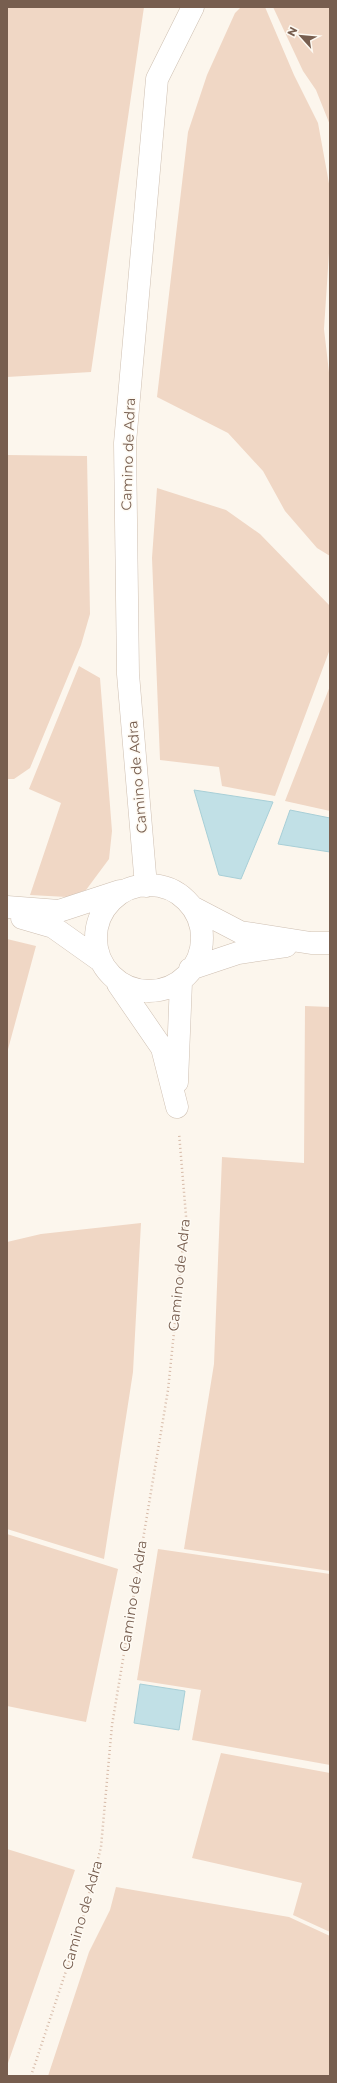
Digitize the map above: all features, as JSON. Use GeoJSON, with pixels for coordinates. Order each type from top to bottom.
{"type":"FeatureCollection","features":[{"type":"Feature","properties":{"kind":"street","name":"Camino de Adra"},"geometry":{"type":"LineString","coordinates":[[146,886],[128,674],[125,443],[157,79],[193,7]]}},
{"type":"Feature","properties":{"kind":"street"},"geometry":{"type":"LineString","coordinates":[[7,907],[59,911],[123,890],[154,884],[178,893],[194,908],[240,932],[321,943]]}},
{"type":"Feature","properties":{"kind":"street"},"geometry":{"type":"LineString","coordinates":[[98,959],[94,936],[100,915],[123,890]]}},
{"type":"Feature","properties":{"kind":"street"},"geometry":{"type":"LineString","coordinates":[[176,1107],[186,976],[201,953],[203,932],[194,908]]}},
{"type":"Feature","properties":{"kind":"street"},"geometry":{"type":"LineString","coordinates":[[7,914],[53,927],[98,959],[118,984],[162,1048],[176,1107]]}},
{"type":"Feature","properties":{"kind":"street"},"geometry":{"type":"LineString","coordinates":[[118,984],[150,993],[238,953],[321,943]]}},
{"type":"Feature","properties":{"kind":"path","name":"Camino de Adra"},"geometry":{"type":"LineString","coordinates":[[31,2076],[81,1926],[101,1847],[112,1725],[168,1390],[186,1216],[176,1107]]}},
{"type":"Feature","properties":{"kind":"water"},"geometry":{"type":"Polygon","coordinates":[[[194,790],[273,802],[241,879],[219,875],[194,790]]]}},
{"type":"Feature","properties":{"kind":"water"},"geometry":{"type":"Polygon","coordinates":[[[290,810],[330,818],[330,852],[278,844],[290,810]]]}},
{"type":"Feature","properties":{"kind":"water"},"geometry":{"type":"Polygon","coordinates":[[[140,1684],[185,1691],[179,1730],[134,1723],[140,1684]]]}},
{"type":"Feature","properties":{"kind":"building"},"geometry":{"type":"Polygon","coordinates":[[[7,7],[144,7],[91,372],[7,377],[7,7]]]}},
{"type":"Feature","properties":{"kind":"building"},"geometry":{"type":"Polygon","coordinates":[[[241,7],[265,7],[294,75],[318,123],[330,189],[330,238],[324,329],[330,381],[330,556],[317,548],[285,511],[263,471],[228,433],[157,397],[188,132],[207,75],[235,13],[241,7]]]}},
{"type":"Feature","properties":{"kind":"building"},"geometry":{"type":"Polygon","coordinates":[[[273,7],[330,7],[330,125],[316,90],[303,71],[273,7]]]}},
{"type":"Feature","properties":{"kind":"building"},"geometry":{"type":"Polygon","coordinates":[[[7,455],[87,456],[90,614],[81,645],[30,768],[14,779],[7,779],[7,455]]]}},
{"type":"Feature","properties":{"kind":"building"},"geometry":{"type":"Polygon","coordinates":[[[157,488],[226,510],[260,534],[330,606],[330,649],[275,796],[222,786],[219,767],[160,760],[152,558],[157,488]]]}},
{"type":"Feature","properties":{"kind":"building"},"geometry":{"type":"Polygon","coordinates":[[[79,666],[100,678],[112,831],[109,859],[86,890],[67,897],[30,895],[61,803],[29,789],[79,666]]]}},
{"type":"Feature","properties":{"kind":"building"},"geometry":{"type":"Polygon","coordinates":[[[330,686],[330,811],[285,801],[330,686]]]}},
{"type":"Feature","properties":{"kind":"building"},"geometry":{"type":"Polygon","coordinates":[[[7,939],[36,946],[7,1053],[7,939]]]}},
{"type":"Feature","properties":{"kind":"building"},"geometry":{"type":"Polygon","coordinates":[[[305,1006],[330,1007],[330,1571],[184,1549],[214,1364],[222,1157],[304,1163],[305,1006]]]}},
{"type":"Feature","properties":{"kind":"building"},"geometry":{"type":"Polygon","coordinates":[[[141,1223],[133,1372],[104,1559],[7,1529],[7,1242],[41,1234],[141,1223]]]}},
{"type":"Feature","properties":{"kind":"building"},"geometry":{"type":"Polygon","coordinates":[[[7,1534],[118,1569],[86,1722],[7,1706],[7,1534]]]}},
{"type":"Feature","properties":{"kind":"building"},"geometry":{"type":"Polygon","coordinates":[[[158,1549],[330,1574],[330,1765],[192,1740],[201,1690],[137,1680],[158,1549]]]}},
{"type":"Feature","properties":{"kind":"building"},"geometry":{"type":"Polygon","coordinates":[[[221,1753],[330,1773],[330,1932],[293,1915],[302,1883],[192,1858],[221,1753]]]}},
{"type":"Feature","properties":{"kind":"building"},"geometry":{"type":"Polygon","coordinates":[[[7,1849],[75,1870],[7,2066],[7,1849]]]}},
{"type":"Feature","properties":{"kind":"building"},"geometry":{"type":"Polygon","coordinates":[[[116,1887],[289,1917],[330,1936],[330,2076],[48,2076],[89,1952],[110,1910],[116,1887]]]}}]}
